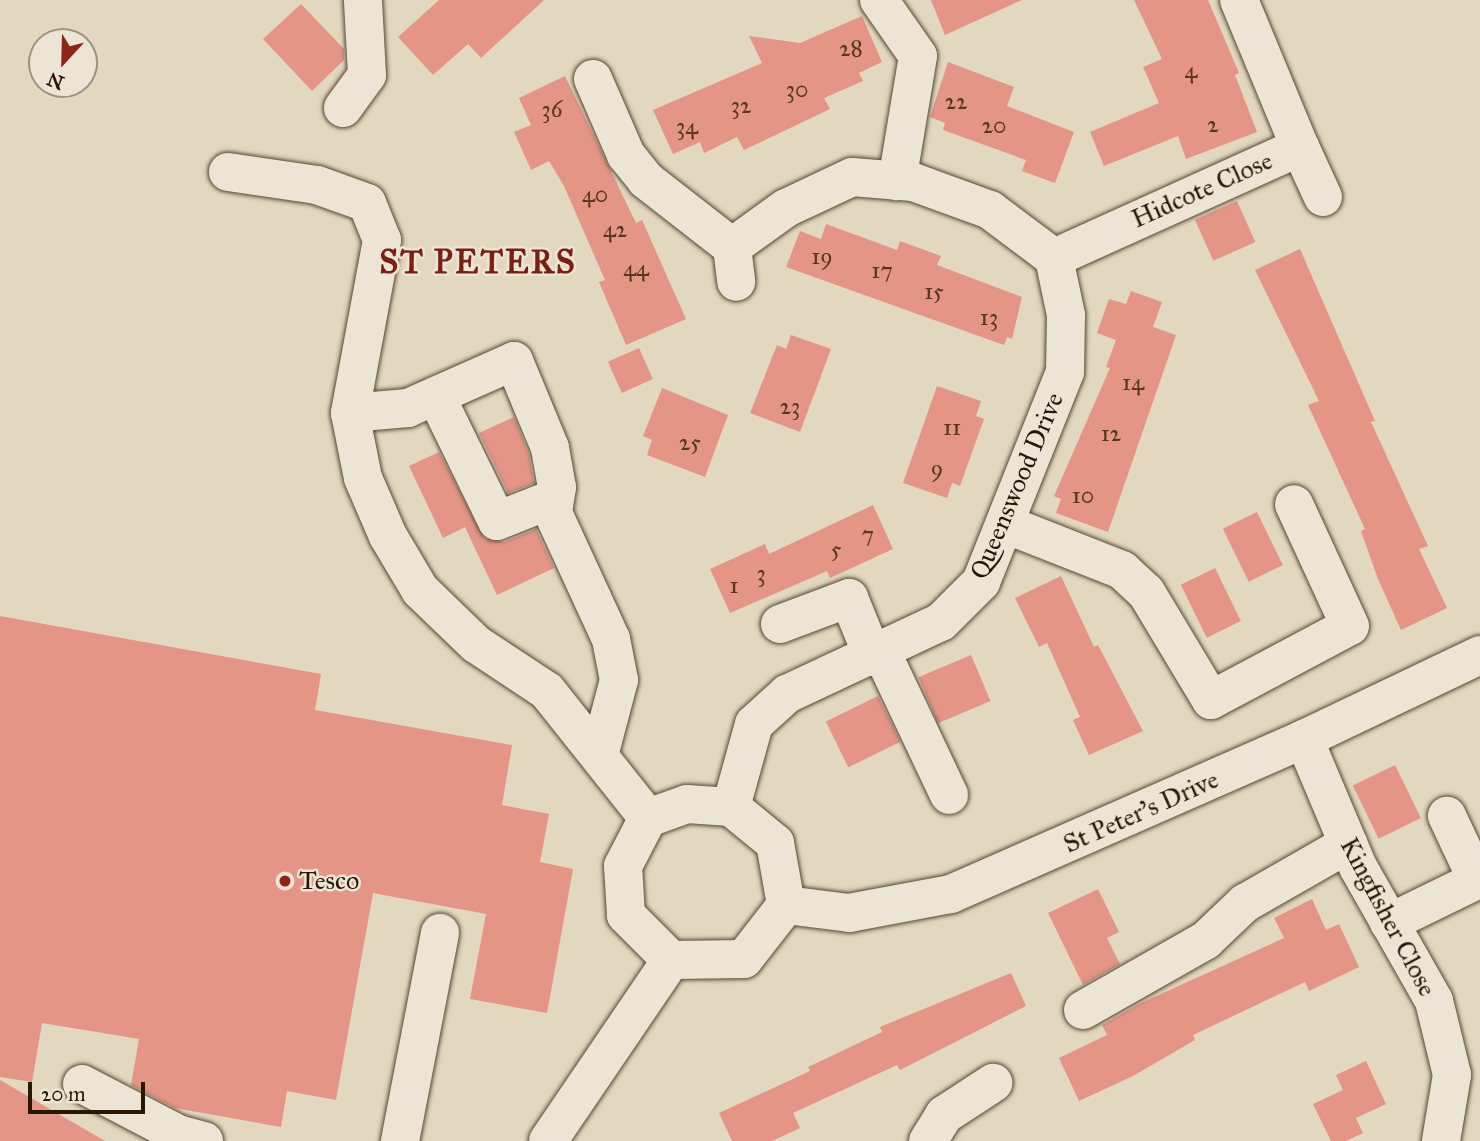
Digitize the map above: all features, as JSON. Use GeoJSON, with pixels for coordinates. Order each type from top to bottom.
{"type":"FeatureCollection","features":[{"type":"Feature","properties":{"kind":"street"},"geometry":{"type":"LineString","coordinates":[[343,108],[367,75],[363,0]]}},
{"type":"Feature","properties":{"kind":"street"},"geometry":{"type":"LineString","coordinates":[[879,0],[918,56],[897,181]]}},
{"type":"Feature","properties":{"kind":"street"},"geometry":{"type":"LineString","coordinates":[[1239,0],[1300,147]]}},
{"type":"Feature","properties":{"kind":"street"},"geometry":{"type":"LineString","coordinates":[[593,79],[626,155],[646,180],[702,220],[734,265],[786,208],[852,177],[897,181],[990,210],[1054,258]]}},
{"type":"Feature","properties":{"kind":"street","name":"Hidcote Close"},"geometry":{"type":"LineString","coordinates":[[1054,258],[1300,147],[1323,197]]}},
{"type":"Feature","properties":{"kind":"street"},"geometry":{"type":"LineString","coordinates":[[228,172],[317,185],[367,203],[382,240],[350,413],[363,478],[388,536],[419,590],[475,644],[547,691],[600,752],[648,818]]}},
{"type":"Feature","properties":{"kind":"street","name":"Queenswood Drive"},"geometry":{"type":"LineString","coordinates":[[731,807],[754,724],[787,694],[878,655],[941,622],[981,582],[1065,372],[1066,315],[1054,258]]}},
{"type":"Feature","properties":{"kind":"street"},"geometry":{"type":"LineString","coordinates":[[350,413],[408,408],[514,360],[550,448],[555,498],[553,513],[611,639],[619,680],[600,752]]}},
{"type":"Feature","properties":{"kind":"street"},"geometry":{"type":"LineString","coordinates":[[436,396],[497,521],[555,498]]}},
{"type":"Feature","properties":{"kind":"street"},"geometry":{"type":"LineString","coordinates":[[1005,524],[1122,569],[1146,592],[1212,699],[1350,626],[1294,504]]}},
{"type":"Feature","properties":{"kind":"street"},"geometry":{"type":"LineString","coordinates":[[780,624],[849,598],[949,795]]}},
{"type":"Feature","properties":{"kind":"street","name":"St Peter's Drive"},"geometry":{"type":"LineString","coordinates":[[786,905],[849,913],[951,894],[1304,739],[1480,654]]}},
{"type":"Feature","properties":{"kind":"street","name":"Kingfisher Close"},"geometry":{"type":"LineString","coordinates":[[1304,739],[1348,844],[1434,1001],[1452,1075],[1441,1141]]}},
{"type":"Feature","properties":{"kind":"street"},"geometry":{"type":"LineString","coordinates":[[687,804],[731,807],[775,843],[786,905],[744,959],[671,960],[626,915],[623,866],[648,818],[687,804]]}},
{"type":"Feature","properties":{"kind":"street"},"geometry":{"type":"LineString","coordinates":[[1389,923],[1478,880],[1447,816]]}},
{"type":"Feature","properties":{"kind":"street"},"geometry":{"type":"LineString","coordinates":[[1083,1010],[1206,940],[1245,903],[1348,844]]}},
{"type":"Feature","properties":{"kind":"street"},"geometry":{"type":"LineString","coordinates":[[400,1141],[440,933]]}},
{"type":"Feature","properties":{"kind":"street"},"geometry":{"type":"LineString","coordinates":[[548,1141],[671,960]]}},
{"type":"Feature","properties":{"kind":"street"},"geometry":{"type":"LineString","coordinates":[[928,1141],[944,1115],[993,1083]]}},
{"type":"Feature","properties":{"kind":"street"},"geometry":{"type":"LineString","coordinates":[[82,1084],[178,1135],[204,1141]]}},
{"type":"Feature","properties":{"kind":"building"},"geometry":{"type":"Polygon","coordinates":[[[439,0],[544,0],[481,58],[468,44],[433,75],[398,37],[439,0]]]}},
{"type":"Feature","properties":{"kind":"building"},"geometry":{"type":"Polygon","coordinates":[[[931,0],[1022,0],[945,35],[931,0]]]}},
{"type":"Feature","properties":{"kind":"building"},"geometry":{"type":"Polygon","coordinates":[[[1134,0],[1208,0],[1239,73],[1235,75],[1257,132],[1186,159],[1178,136],[1104,166],[1090,132],[1159,103],[1143,67],[1162,59],[1134,0]]]}},
{"type":"Feature","properties":{"kind":"building"},"geometry":{"type":"Polygon","coordinates":[[[301,4],[344,49],[344,60],[312,91],[263,39],[301,4]]]}},
{"type":"Feature","properties":{"kind":"building"},"geometry":{"type":"Polygon","coordinates":[[[862,16],[882,62],[859,73],[863,81],[824,98],[830,109],[744,150],[737,137],[704,153],[700,142],[673,154],[653,110],[762,63],[749,36],[800,43],[862,16]]]}},
{"type":"Feature","properties":{"kind":"building"},"geometry":{"type":"Polygon","coordinates":[[[948,62],[1014,87],[1007,106],[1074,132],[1055,183],[1022,171],[1026,160],[943,130],[945,123],[930,117],[948,62]]]}},
{"type":"Feature","properties":{"kind":"building"},"geometry":{"type":"Polygon","coordinates":[[[565,76],[636,223],[642,220],[686,319],[626,345],[599,282],[605,280],[564,186],[549,161],[531,170],[514,132],[531,125],[519,98],[565,76]]]}},
{"type":"Feature","properties":{"kind":"building"},"geometry":{"type":"Polygon","coordinates":[[[1237,201],[1255,242],[1213,261],[1195,220],[1237,201]]]}},
{"type":"Feature","properties":{"kind":"building"},"geometry":{"type":"Polygon","coordinates":[[[826,224],[897,250],[900,241],[941,256],[937,265],[1022,297],[1012,339],[1007,337],[1004,345],[786,267],[800,231],[821,239],[826,224]]]}},
{"type":"Feature","properties":{"kind":"building"},"geometry":{"type":"Polygon","coordinates":[[[1300,249],[1375,421],[1371,422],[1428,546],[1419,549],[1447,608],[1401,630],[1378,579],[1361,531],[1365,529],[1308,405],[1319,401],[1255,270],[1300,249]]]}},
{"type":"Feature","properties":{"kind":"building"},"geometry":{"type":"Polygon","coordinates":[[[1131,291],[1162,302],[1153,327],[1176,335],[1108,532],[1056,513],[1061,499],[1054,496],[1110,368],[1106,367],[1116,340],[1097,333],[1109,299],[1126,304],[1131,291]]]}},
{"type":"Feature","properties":{"kind":"building"},"geometry":{"type":"Polygon","coordinates":[[[791,335],[831,349],[800,432],[750,413],[777,345],[786,349],[791,335]]]}},
{"type":"Feature","properties":{"kind":"building"},"geometry":{"type":"Polygon","coordinates":[[[639,348],[653,379],[622,393],[608,362],[639,348]]]}},
{"type":"Feature","properties":{"kind":"building"},"geometry":{"type":"Polygon","coordinates":[[[937,386],[981,401],[976,416],[984,419],[960,486],[952,483],[947,498],[903,483],[937,386]]]}},
{"type":"Feature","properties":{"kind":"building"},"geometry":{"type":"Polygon","coordinates":[[[662,388],[728,415],[705,477],[647,455],[652,440],[643,436],[662,388]]]}},
{"type":"Feature","properties":{"kind":"building"},"geometry":{"type":"Polygon","coordinates":[[[514,417],[529,454],[534,483],[508,493],[479,433],[514,417]]]}},
{"type":"Feature","properties":{"kind":"building"},"geometry":{"type":"Polygon","coordinates":[[[439,452],[484,538],[504,542],[536,529],[554,568],[497,595],[465,527],[443,538],[409,466],[439,452]]]}},
{"type":"Feature","properties":{"kind":"building"},"geometry":{"type":"Polygon","coordinates":[[[873,505],[893,549],[830,578],[827,571],[730,613],[710,569],[765,544],[769,554],[873,505]]]}},
{"type":"Feature","properties":{"kind":"building"},"geometry":{"type":"Polygon","coordinates":[[[1257,512],[1283,565],[1249,582],[1223,529],[1257,512]]]}},
{"type":"Feature","properties":{"kind":"building"},"geometry":{"type":"Polygon","coordinates":[[[1215,568],[1241,621],[1207,638],[1181,585],[1215,568]]]}},
{"type":"Feature","properties":{"kind":"building"},"geometry":{"type":"Polygon","coordinates":[[[1061,576],[1094,647],[1098,645],[1143,731],[1089,755],[1073,720],[1080,717],[1047,643],[1039,647],[1015,598],[1061,576]]]}},
{"type":"Feature","properties":{"kind":"building","name":"Tesco"},"geometry":{"type":"Polygon","coordinates":[[[0,616],[321,674],[315,710],[512,745],[502,805],[549,814],[540,862],[573,869],[547,1013],[470,999],[486,914],[373,893],[336,1100],[287,1091],[281,1127],[175,1108],[131,1085],[139,1039],[42,1023],[32,1082],[0,1077],[0,616]]]}},
{"type":"Feature","properties":{"kind":"building"},"geometry":{"type":"Polygon","coordinates":[[[971,655],[991,701],[938,723],[919,677],[971,655]]]}},
{"type":"Feature","properties":{"kind":"building"},"geometry":{"type":"Polygon","coordinates":[[[878,696],[900,742],[848,767],[826,721],[878,696]]]}},
{"type":"Feature","properties":{"kind":"building"},"geometry":{"type":"Polygon","coordinates":[[[1395,765],[1421,818],[1379,839],[1353,786],[1395,765]]]}},
{"type":"Feature","properties":{"kind":"building"},"geometry":{"type":"Polygon","coordinates":[[[1098,889],[1119,932],[1107,938],[1120,964],[1083,985],[1048,913],[1098,889]]]}},
{"type":"Feature","properties":{"kind":"building"},"geometry":{"type":"Polygon","coordinates":[[[1312,899],[1326,930],[1339,924],[1359,967],[1309,991],[1305,982],[1193,1035],[1195,1040],[1133,1076],[1079,1101],[1059,1058],[1107,1035],[1102,1025],[1139,1004],[1284,938],[1274,918],[1312,899]]]}},
{"type":"Feature","properties":{"kind":"building"},"geometry":{"type":"Polygon","coordinates":[[[1011,973],[1026,1006],[900,1070],[897,1065],[793,1113],[800,1128],[772,1141],[732,1141],[719,1113],[810,1071],[808,1067],[882,1032],[880,1027],[1011,973]]]}},
{"type":"Feature","properties":{"kind":"building"},"geometry":{"type":"Polygon","coordinates":[[[1366,1061],[1386,1104],[1356,1118],[1363,1133],[1346,1141],[1331,1141],[1313,1104],[1343,1090],[1336,1075],[1366,1061]]]}},
{"type":"Feature","properties":{"kind":"building"},"geometry":{"type":"Polygon","coordinates":[[[0,1080],[105,1141],[0,1141],[0,1080]]]}},
{"type":"Feature","properties":{"kind":"place","name":"Tesco"},"geometry":{"type":"Point","coordinates":[285,881]}},
{"type":"Feature","properties":{"kind":"district","name":"ST PETERS"},"geometry":{"type":"Point","coordinates":[478,263]}}]}
